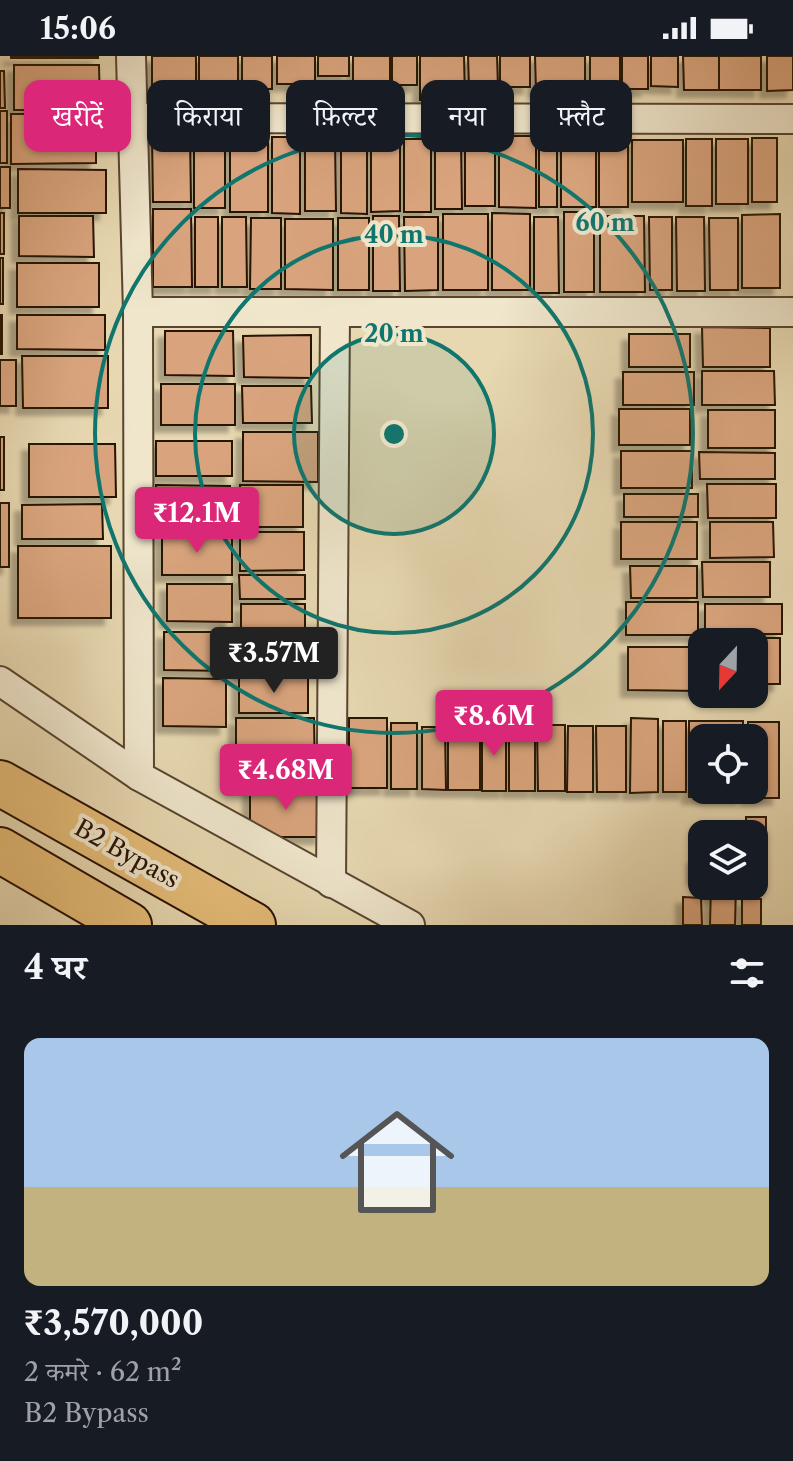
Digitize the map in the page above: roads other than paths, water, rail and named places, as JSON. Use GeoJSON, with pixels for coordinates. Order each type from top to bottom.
{"type":"FeatureCollection","features":[{"type":"Feature","properties":{"kind":"main road","name":"B2 Bypass"},"geometry":{"type":"LineString","coordinates":[[0,783],[253,925]]}},
{"type":"Feature","properties":{"kind":"main road"},"geometry":{"type":"LineString","coordinates":[[0,850],[129,925]]}},
{"type":"Feature","properties":{"kind":"street"},"geometry":{"type":"LineString","coordinates":[[131,56],[138,312],[139,776]]}},
{"type":"Feature","properties":{"kind":"street"},"geometry":{"type":"LineString","coordinates":[[132,118],[793,119]]}},
{"type":"Feature","properties":{"kind":"street"},"geometry":{"type":"LineString","coordinates":[[138,312],[793,312]]}},
{"type":"Feature","properties":{"kind":"street"},"geometry":{"type":"LineString","coordinates":[[331,883],[335,313]]}},
{"type":"Feature","properties":{"kind":"street"},"geometry":{"type":"LineString","coordinates":[[0,681],[139,776],[410,925]]}}]}
